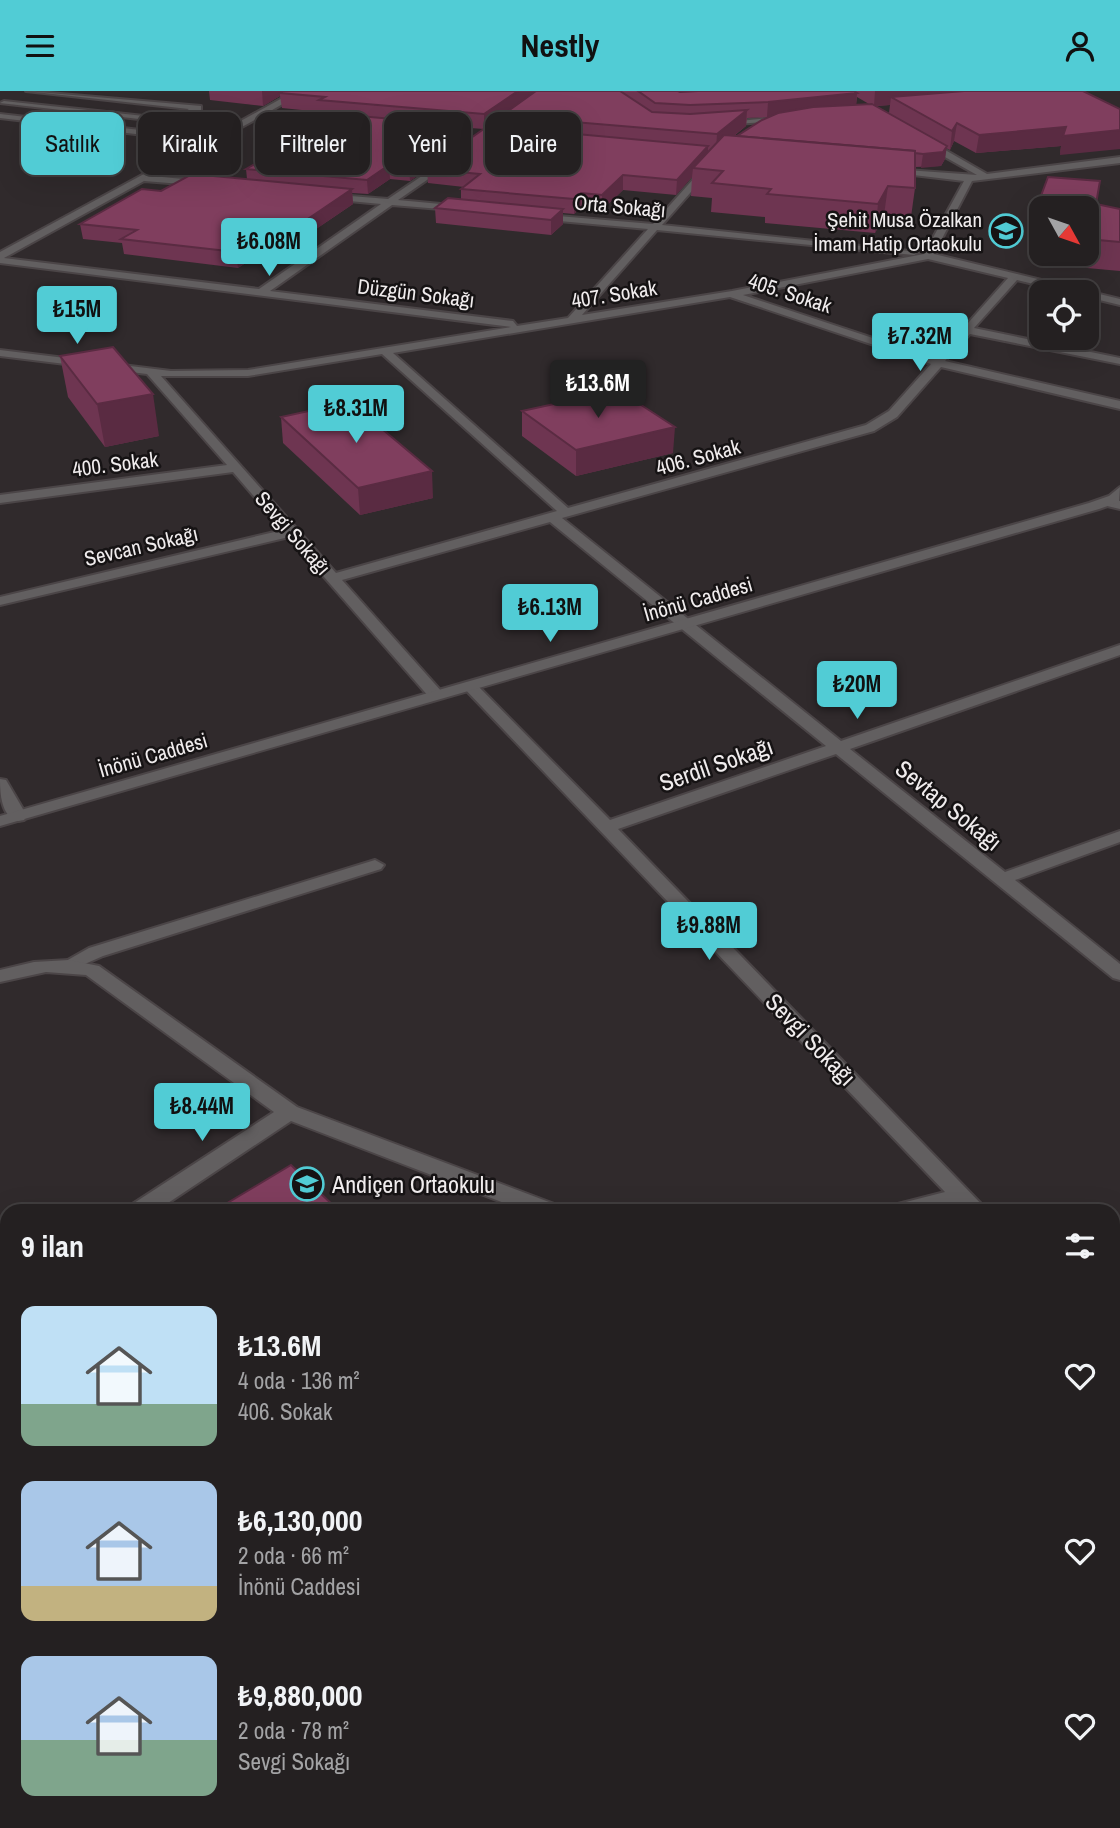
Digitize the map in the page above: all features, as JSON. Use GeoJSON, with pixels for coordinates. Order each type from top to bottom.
{"type":"FeatureCollection","features":[{"type":"Feature","properties":{"kind":"street"},"geometry":{"type":"LineString","coordinates":[[30,91],[198,108],[191,112]]}},
{"type":"Feature","properties":{"kind":"street"},"geometry":{"type":"LineString","coordinates":[[262,112],[302,91]]}},
{"type":"Feature","properties":{"kind":"street"},"geometry":{"type":"LineString","coordinates":[[519,112],[549,91]]}},
{"type":"Feature","properties":{"kind":"street"},"geometry":{"type":"LineString","coordinates":[[68,112],[102,98]]}},
{"type":"Feature","properties":{"kind":"street"},"geometry":{"type":"LineString","coordinates":[[0,103],[138,117]]}},
{"type":"Feature","properties":{"kind":"street"},"geometry":{"type":"LineString","coordinates":[[0,116],[21,118]]}},
{"type":"Feature","properties":{"kind":"street"},"geometry":{"type":"LineString","coordinates":[[708,124],[790,118]]}},
{"type":"Feature","properties":{"kind":"street"},"geometry":{"type":"LineString","coordinates":[[748,131],[777,119]]}},
{"type":"Feature","properties":{"kind":"street"},"geometry":{"type":"LineString","coordinates":[[472,134],[485,135]]}},
{"type":"Feature","properties":{"kind":"street"},"geometry":{"type":"LineString","coordinates":[[918,138],[986,177]]}},
{"type":"Feature","properties":{"kind":"street"},"geometry":{"type":"LineString","coordinates":[[571,321],[719,156]]}},
{"type":"Feature","properties":{"kind":"street"},"geometry":{"type":"LineString","coordinates":[[886,172],[969,179],[1120,160]]}},
{"type":"Feature","properties":{"kind":"street"},"geometry":{"type":"LineString","coordinates":[[0,258],[146,175]]}},
{"type":"Feature","properties":{"kind":"street"},"geometry":{"type":"LineString","coordinates":[[260,293],[428,175]]}},
{"type":"Feature","properties":{"kind":"street"},"geometry":{"type":"LineString","coordinates":[[141,178],[210,184]]}},
{"type":"Feature","properties":{"kind":"street"},"geometry":{"type":"LineString","coordinates":[[929,255],[969,179]]}},
{"type":"Feature","properties":{"kind":"street"},"geometry":{"type":"LineString","coordinates":[[320,195],[469,209]]}},
{"type":"Feature","properties":{"kind":"street","name":"Orta Sokağı"},"geometry":{"type":"LineString","coordinates":[[522,215],[929,255]]}},
{"type":"Feature","properties":{"kind":"street","name":"407. Sokak"},"geometry":{"type":"LineString","coordinates":[[0,353],[150,372],[237,374],[732,294],[929,255],[1029,280]]}},
{"type":"Feature","properties":{"kind":"street","name":"Düzgün Sokağı"},"geometry":{"type":"LineString","coordinates":[[0,258],[19,263],[535,327]]}},
{"type":"Feature","properties":{"kind":"street"},"geometry":{"type":"LineString","coordinates":[[0,273],[19,263]]}},
{"type":"Feature","properties":{"kind":"street","name":"406. Sokak"},"geometry":{"type":"LineString","coordinates":[[333,578],[860,433],[893,414],[1014,277]]}},
{"type":"Feature","properties":{"kind":"street","name":"405. Sokak"},"geometry":{"type":"LineString","coordinates":[[732,294],[939,363],[1120,405]]}},
{"type":"Feature","properties":{"kind":"street"},"geometry":{"type":"LineString","coordinates":[[1099,297],[1120,302]]}},
{"type":"Feature","properties":{"kind":"street"},"geometry":{"type":"LineString","coordinates":[[967,330],[1120,361]]}},
{"type":"Feature","properties":{"kind":"street","name":"Sevtap Sokağı"},"geometry":{"type":"LineString","coordinates":[[385,351],[559,515],[685,624],[1120,974]]}},
{"type":"Feature","properties":{"kind":"street","name":"Sevgi Sokağı"},"geometry":{"type":"LineString","coordinates":[[150,372],[436,695]]}},
{"type":"Feature","properties":{"kind":"street","name":"400. Sokak"},"geometry":{"type":"LineString","coordinates":[[0,499],[236,468]]}},
{"type":"Feature","properties":{"kind":"street","name":"İnönü Caddesi"},"geometry":{"type":"LineString","coordinates":[[0,821],[1116,499]]}},
{"type":"Feature","properties":{"kind":"street","name":"Sevcan Sokağı"},"geometry":{"type":"LineString","coordinates":[[0,601],[292,532]]}},
{"type":"Feature","properties":{"kind":"street","name":"Serdil Sokağı"},"geometry":{"type":"LineString","coordinates":[[607,827],[1120,650]]}},
{"type":"Feature","properties":{"kind":"street","name":"Sevgi Sokağı"},"geometry":{"type":"LineString","coordinates":[[470,686],[970,1204]]}},
{"type":"Feature","properties":{"kind":"street"},"geometry":{"type":"LineString","coordinates":[[0,784],[18,816]]}},
{"type":"Feature","properties":{"kind":"street"},"geometry":{"type":"LineString","coordinates":[[1002,879],[1120,836]]}},
{"type":"Feature","properties":{"kind":"street"},"geometry":{"type":"LineString","coordinates":[[69,965],[96,952],[374,865]]}},
{"type":"Feature","properties":{"kind":"street"},"geometry":{"type":"LineString","coordinates":[[0,975],[26,969],[69,965],[99,973],[289,1111],[531,1204]]}},
{"type":"Feature","properties":{"kind":"street"},"geometry":{"type":"LineString","coordinates":[[150,1204],[289,1111]]}},
{"type":"Feature","properties":{"kind":"building"},"geometry":{"type":"Polygon","coordinates":[[[518,91],[484,114],[319,100],[325,97],[280,93],[518,91]]]}},
{"type":"Feature","properties":{"kind":"building"},"geometry":{"type":"Polygon","coordinates":[[[536,91],[620,91],[652,112],[690,114],[747,110],[717,134],[581,123],[581,112],[507,112],[536,91]]]}},
{"type":"Feature","properties":{"kind":"building"},"geometry":{"type":"Polygon","coordinates":[[[638,91],[857,93],[768,102],[690,105],[655,103],[638,91]]]}},
{"type":"Feature","properties":{"kind":"building"},"geometry":{"type":"Polygon","coordinates":[[[964,91],[1083,91],[1120,109],[1120,130],[1063,136],[1066,127],[979,135],[957,123],[952,131],[891,97],[964,91]]]}},
{"type":"Feature","properties":{"kind":"building"},"geometry":{"type":"Polygon","coordinates":[[[872,104],[947,146],[943,152],[923,154],[915,151],[737,136],[778,113],[813,107],[872,104]]]}},
{"type":"Feature","properties":{"kind":"building"},"geometry":{"type":"Polygon","coordinates":[[[370,117],[384,118],[384,168],[367,180],[312,175],[370,175],[370,117]]]}},
{"type":"Feature","properties":{"kind":"building"},"geometry":{"type":"Polygon","coordinates":[[[485,128],[485,175],[581,175],[581,134],[708,146],[677,180],[623,175],[602,195],[581,193],[574,199],[461,189],[480,174],[471,173],[471,138],[485,128]]]}},
{"type":"Feature","properties":{"kind":"building"},"geometry":{"type":"Polygon","coordinates":[[[724,135],[915,151],[915,188],[888,186],[878,204],[767,194],[771,189],[712,183],[723,171],[693,168],[724,135]]]}},
{"type":"Feature","properties":{"kind":"building"},"geometry":{"type":"Polygon","coordinates":[[[190,175],[352,189],[287,233],[270,231],[236,252],[121,239],[137,230],[80,224],[142,189],[161,191],[190,175]]]}},
{"type":"Feature","properties":{"kind":"building"},"geometry":{"type":"Polygon","coordinates":[[[1048,177],[1100,181],[1097,196],[1041,196],[1048,177]]]}},
{"type":"Feature","properties":{"kind":"building"},"geometry":{"type":"Polygon","coordinates":[[[448,198],[563,209],[551,220],[435,208],[448,198]]]}},
{"type":"Feature","properties":{"kind":"building"},"geometry":{"type":"Polygon","coordinates":[[[1099,205],[1120,209],[1120,242],[1099,240],[1099,205]]]}},
{"type":"Feature","properties":{"kind":"building"},"geometry":{"type":"Polygon","coordinates":[[[113,347],[153,394],[97,404],[60,356],[113,347]]]}},
{"type":"Feature","properties":{"kind":"building"},"geometry":{"type":"Polygon","coordinates":[[[618,390],[675,427],[576,450],[522,411],[618,390]]]}},
{"type":"Feature","properties":{"kind":"building"},"geometry":{"type":"Polygon","coordinates":[[[350,402],[432,471],[358,488],[281,417],[350,402]]]}},
{"type":"Feature","properties":{"kind":"building"},"geometry":{"type":"Polygon","coordinates":[[[291,1165],[332,1204],[226,1204],[291,1165]]]}},
{"type":"Feature","properties":{"kind":"place","name":"Şehit Musa Özalkan İmam Hatip Ortaokulu"},"geometry":{"type":"Point","coordinates":[1006,231]}},
{"type":"Feature","properties":{"kind":"place","name":"Andiçen Ortaokulu"},"geometry":{"type":"Point","coordinates":[307,1184]}}]}
